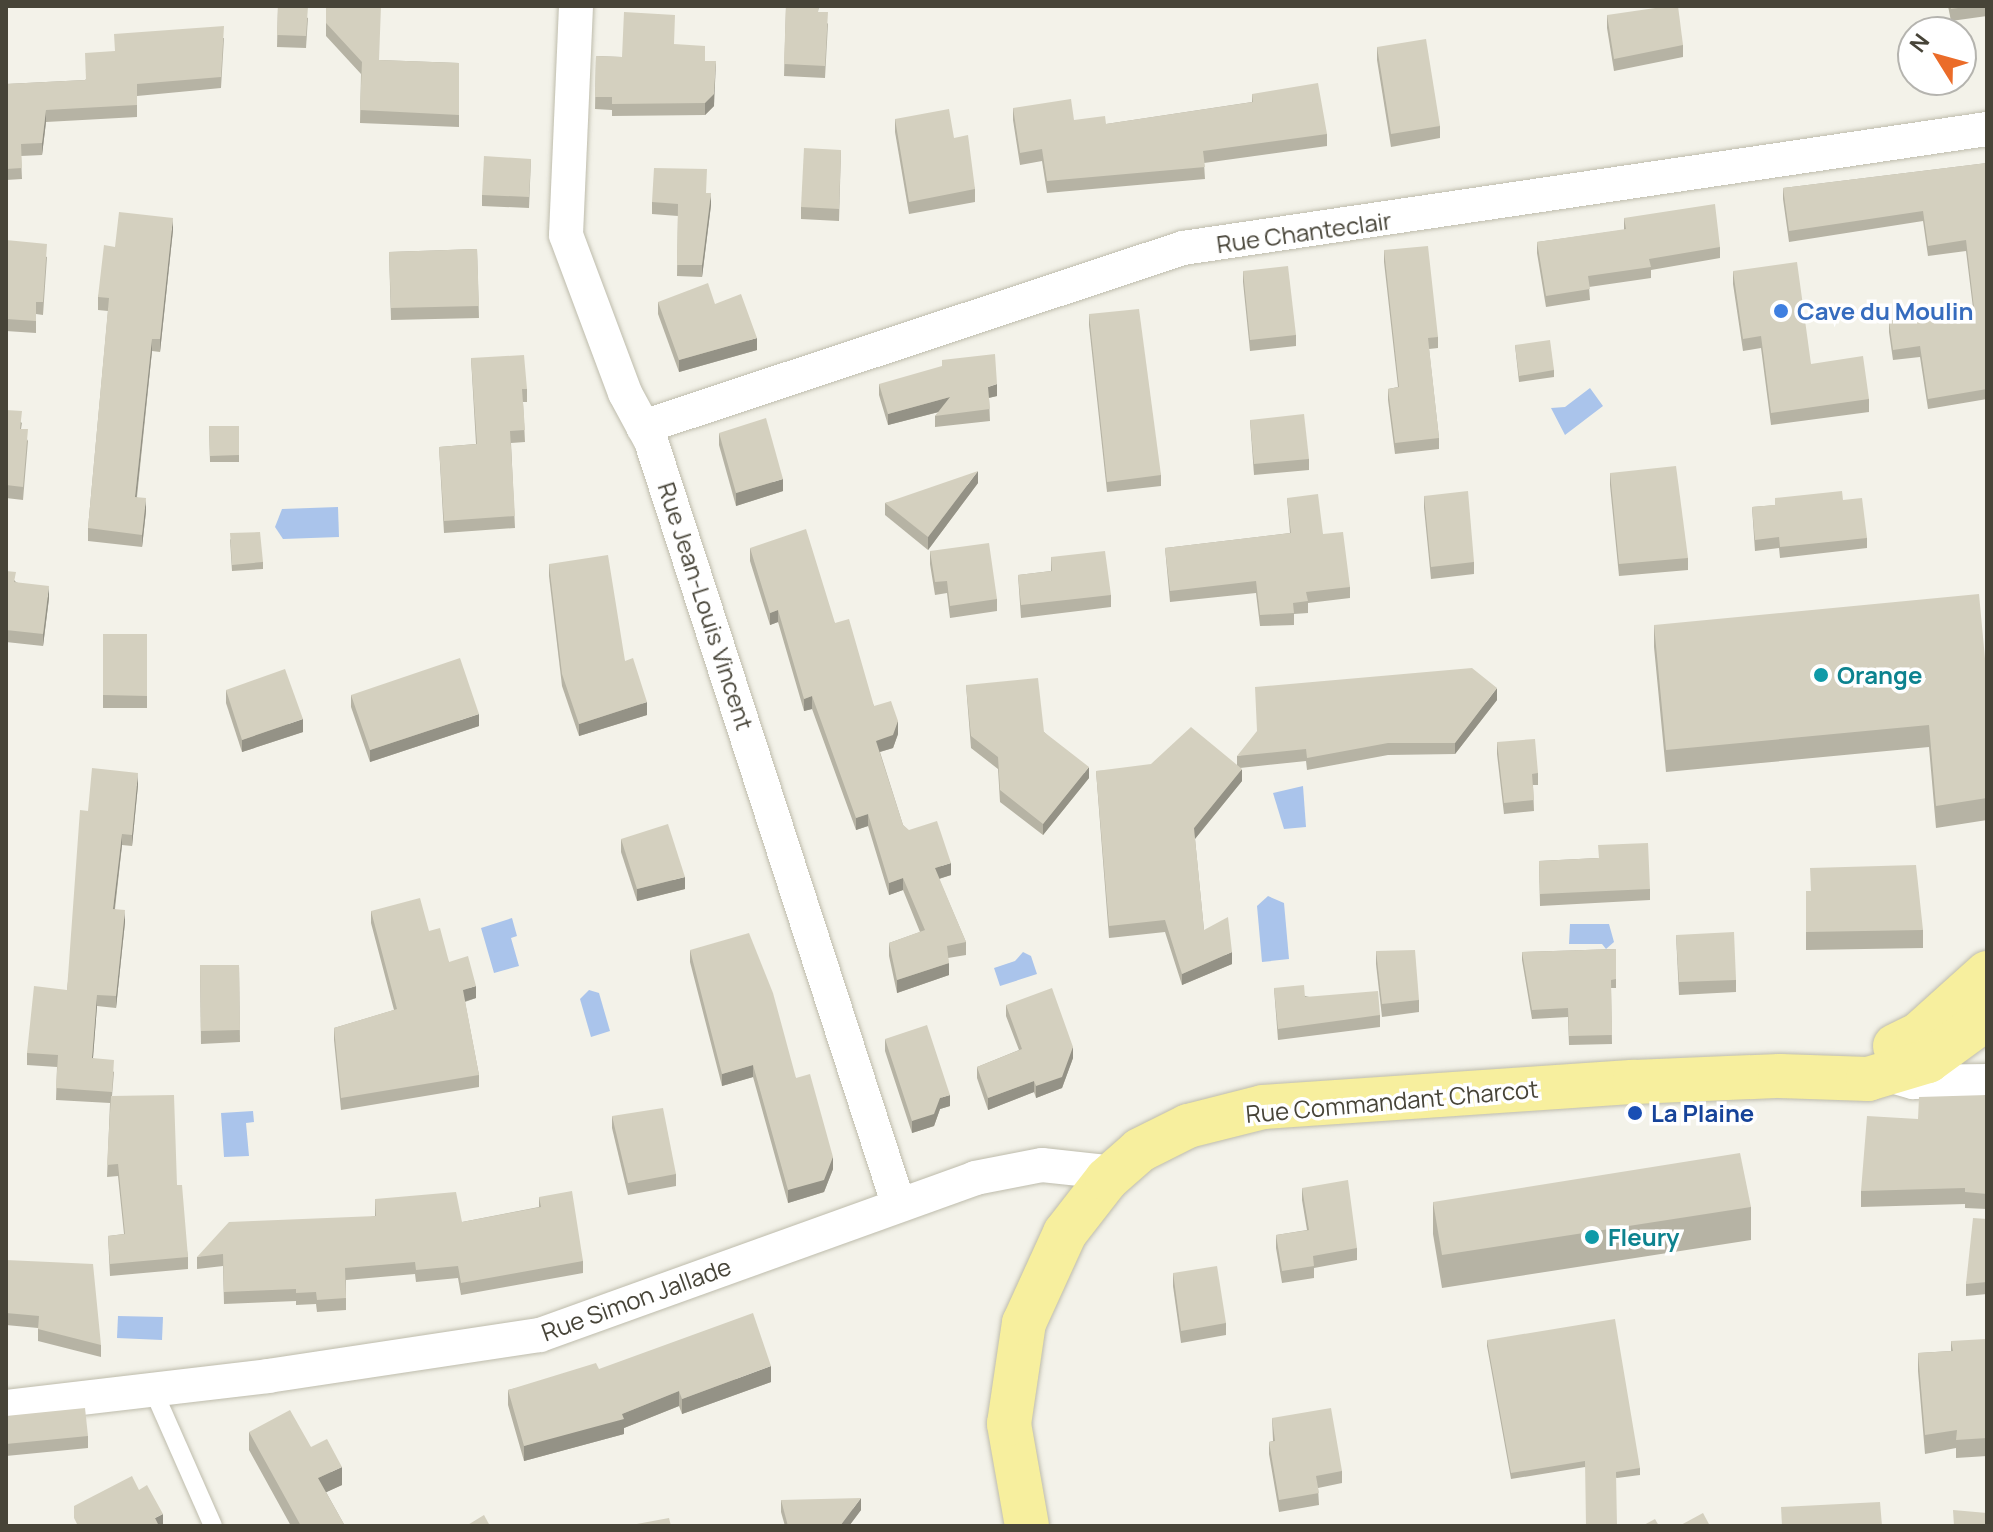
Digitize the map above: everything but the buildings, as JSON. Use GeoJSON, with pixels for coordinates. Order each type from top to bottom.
{"type":"FeatureCollection","features":[{"type":"Feature","properties":{"kind":"main road","name":"Rue Commandant Charcot"},"geometry":{"type":"LineString","coordinates":[[1780,1076],[1883,1051],[1918,1035],[1987,973]]}},
{"type":"Feature","properties":{"kind":"main road","name":"Rue Commandant Charcot"},"geometry":{"type":"LineString","coordinates":[[1027,1526],[1009,1424],[1024,1323],[1065,1233],[1107,1179],[1130,1157],[1188,1126],[1263,1107],[1780,1076],[1888,1075],[1928,1061],[1987,1018]]}},
{"type":"Feature","properties":{"kind":"street","name":"Rue Jean-Louis Vincent"},"geometry":{"type":"LineString","coordinates":[[576,6],[566,235],[625,393],[643,427],[745,723],[898,1203]]}},
{"type":"Feature","properties":{"kind":"street","name":"Rue Chanteclair"},"geometry":{"type":"LineString","coordinates":[[643,427],[1183,248],[1987,129]]}},
{"type":"Feature","properties":{"kind":"street","name":"Rue Commandant Charcot"},"geometry":{"type":"LineString","coordinates":[[1888,1075],[1913,1082],[1987,1081]]}},
{"type":"Feature","properties":{"kind":"street","name":"Rue Simon Jallade"},"geometry":{"type":"LineString","coordinates":[[6,1407],[154,1392],[540,1335],[898,1203],[1034,1165],[1097,1171],[1107,1179]]}},
{"type":"Feature","properties":{"kind":"lane"},"geometry":{"type":"LineString","coordinates":[[154,1392],[213,1526]]}},
{"type":"Feature","properties":{"kind":"water"},"geometry":{"type":"Polygon","coordinates":[[[1590,388],[1603,406],[1565,435],[1551,408],[1565,407],[1590,388]]]}},
{"type":"Feature","properties":{"kind":"water"},"geometry":{"type":"Polygon","coordinates":[[[338,507],[339,537],[283,539],[275,527],[282,509],[338,507]]]}},
{"type":"Feature","properties":{"kind":"water"},"geometry":{"type":"Polygon","coordinates":[[[1303,786],[1306,827],[1284,829],[1273,793],[1303,786]]]}},
{"type":"Feature","properties":{"kind":"water"},"geometry":{"type":"Polygon","coordinates":[[[1268,896],[1284,903],[1289,959],[1262,962],[1257,906],[1268,896]]]}},
{"type":"Feature","properties":{"kind":"water"},"geometry":{"type":"Polygon","coordinates":[[[512,918],[517,936],[511,938],[519,966],[494,973],[481,928],[512,918]]]}},
{"type":"Feature","properties":{"kind":"water"},"geometry":{"type":"Polygon","coordinates":[[[1570,924],[1609,924],[1614,942],[1606,949],[1602,944],[1569,944],[1570,924]]]}},
{"type":"Feature","properties":{"kind":"water"},"geometry":{"type":"Polygon","coordinates":[[[1023,952],[1031,956],[1037,974],[1000,986],[994,968],[1015,961],[1023,952]]]}},
{"type":"Feature","properties":{"kind":"water"},"geometry":{"type":"Polygon","coordinates":[[[589,990],[599,993],[610,1031],[591,1037],[580,999],[589,990]]]}},
{"type":"Feature","properties":{"kind":"water"},"geometry":{"type":"Polygon","coordinates":[[[253,1111],[254,1122],[246,1123],[249,1156],[224,1157],[221,1113],[253,1111]]]}},
{"type":"Feature","properties":{"kind":"water"},"geometry":{"type":"Polygon","coordinates":[[[118,1316],[163,1317],[162,1340],[117,1338],[118,1316]]]}},
{"type":"Feature","properties":{"kind":"place","name":"Cave du Moulin"},"geometry":{"type":"Point","coordinates":[1781,311]}},
{"type":"Feature","properties":{"kind":"place","name":"Orange"},"geometry":{"type":"Point","coordinates":[1821,675]}},
{"type":"Feature","properties":{"kind":"place","name":"La Plaine"},"geometry":{"type":"Point","coordinates":[1635,1113]}},
{"type":"Feature","properties":{"kind":"place","name":"Fleury"},"geometry":{"type":"Point","coordinates":[1592,1237]}}]}
